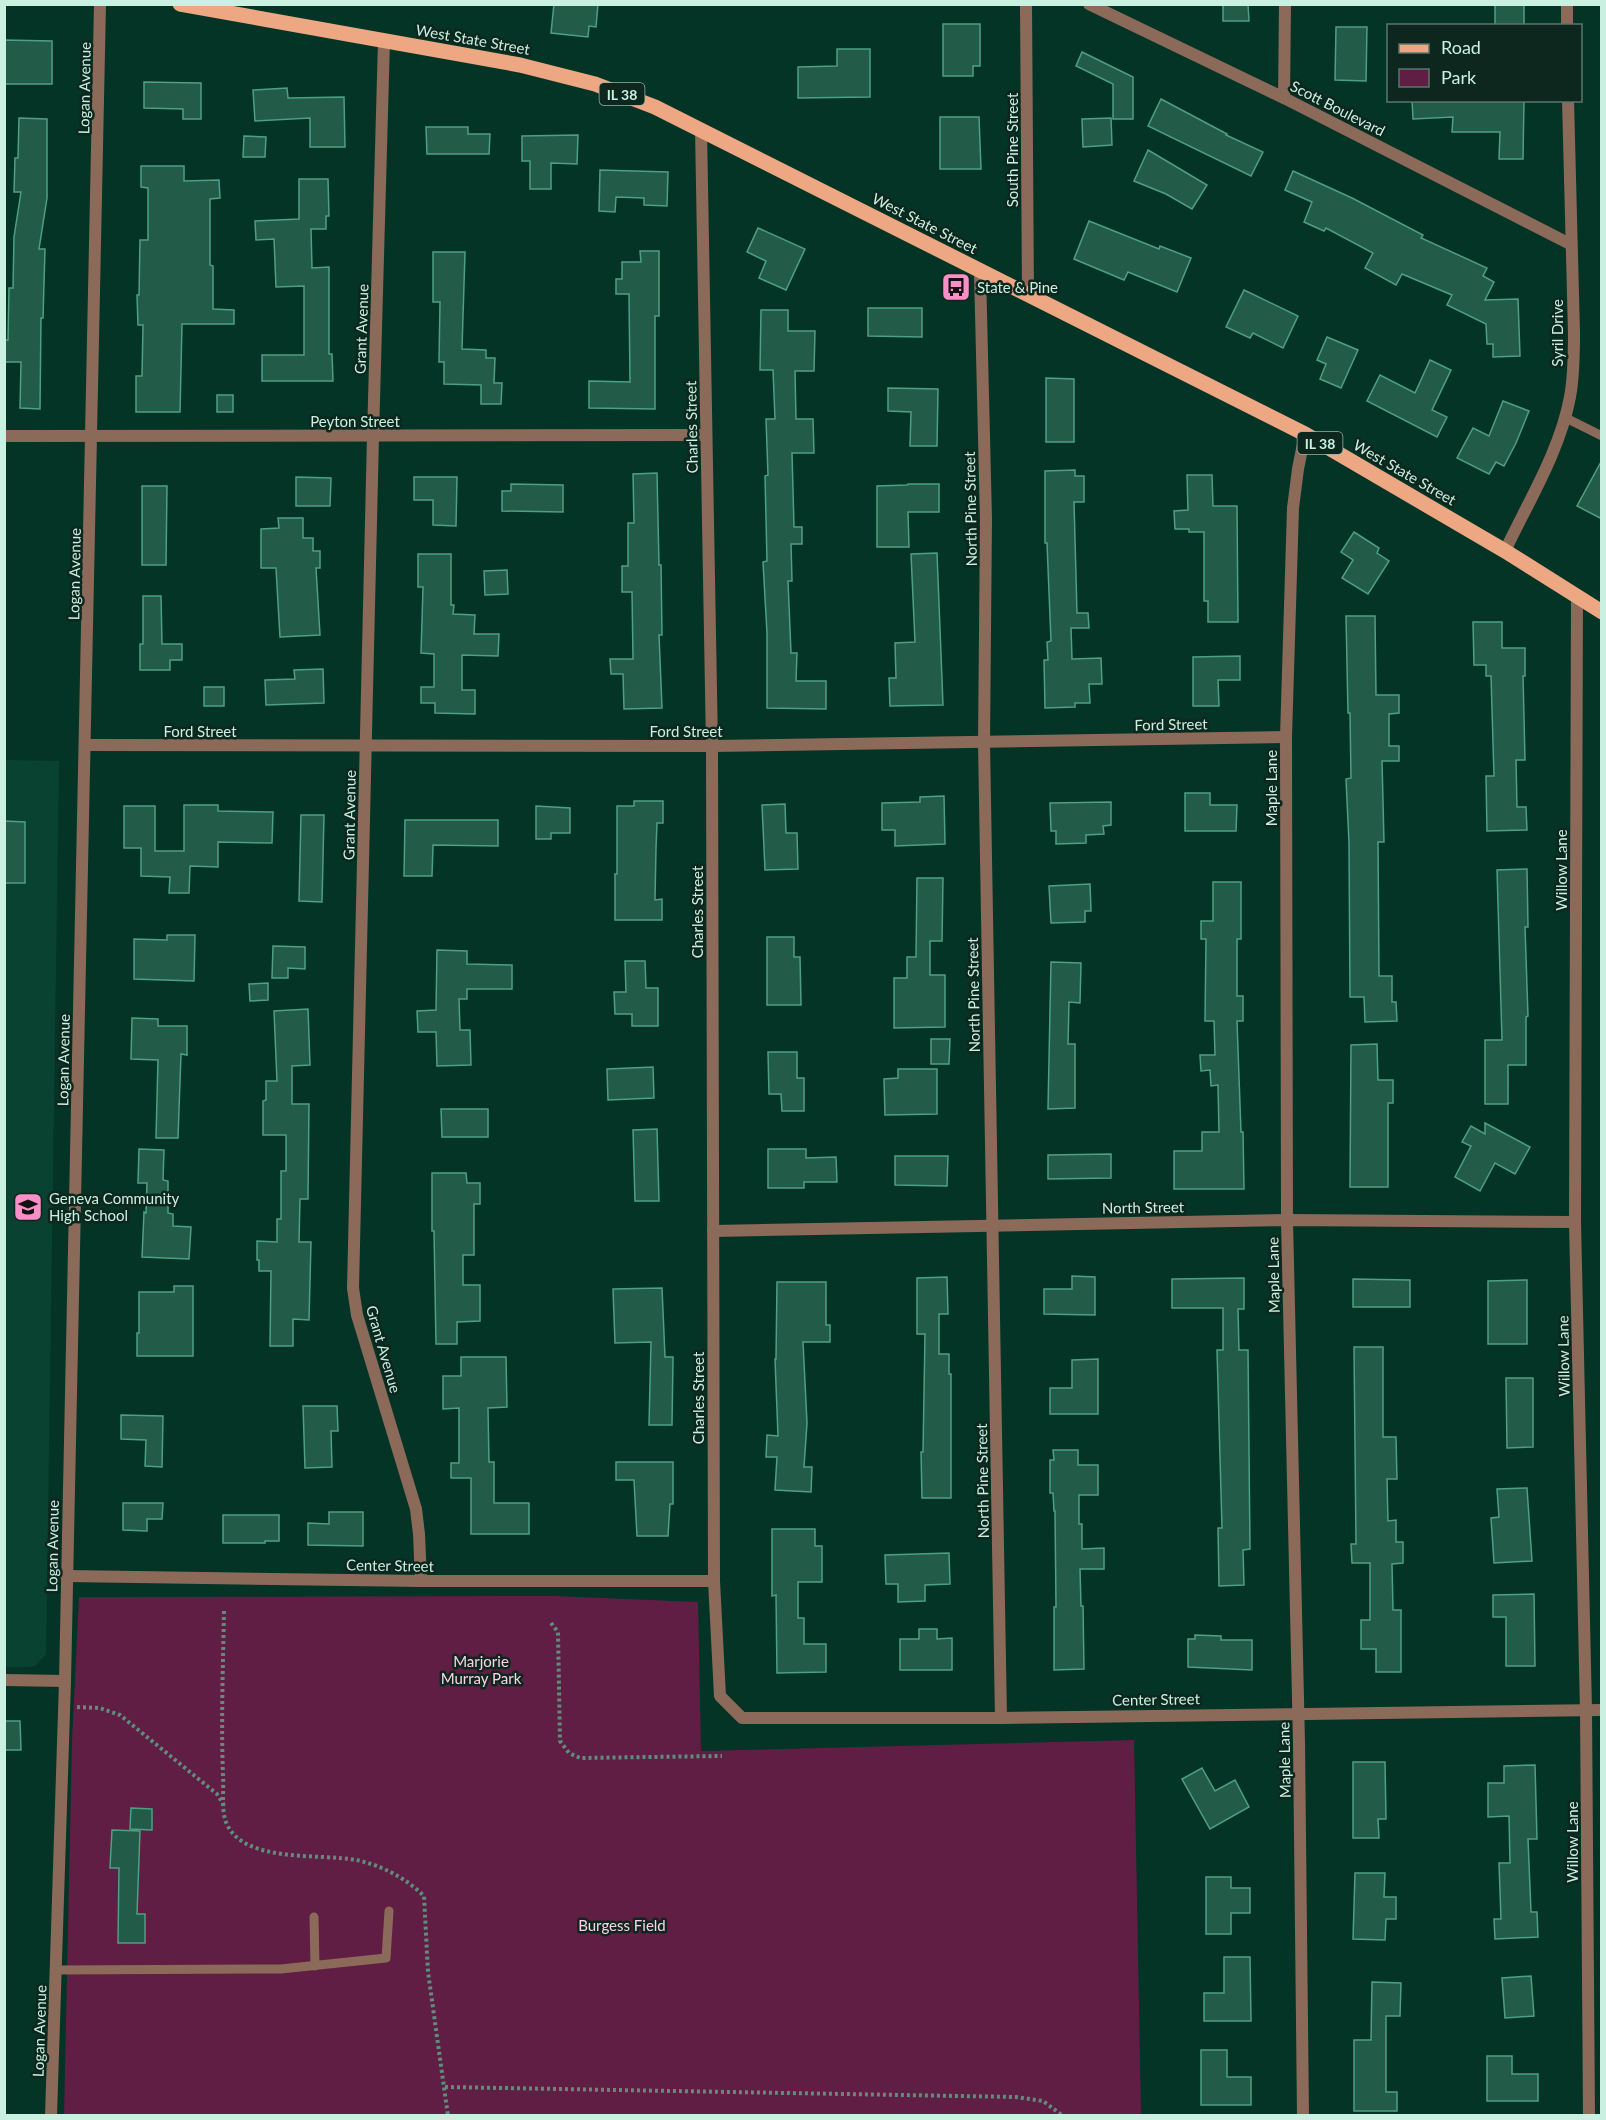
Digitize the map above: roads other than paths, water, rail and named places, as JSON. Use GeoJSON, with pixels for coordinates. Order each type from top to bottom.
{"type":"FeatureCollection","features":[{"type":"Feature","properties":{"kind":"main road","name":"West State Street"},"geometry":{"type":"LineString","coordinates":[[180,4],[520,65],[595,84],[655,107],[1305,434],[1505,551],[1602,612]]}},
{"type":"Feature","properties":{"kind":"street","name":"Logan Avenue"},"geometry":{"type":"LineString","coordinates":[[51,2115],[65,1681],[100,4]]}},
{"type":"Feature","properties":{"kind":"street","name":"South Pine Street"},"geometry":{"type":"LineString","coordinates":[[1026,4],[1028,295]]}},
{"type":"Feature","properties":{"kind":"street","name":"Scott Boulevard"},"geometry":{"type":"LineString","coordinates":[[1089,4],[1284,98],[1570,244]]}},
{"type":"Feature","properties":{"kind":"street"},"geometry":{"type":"LineString","coordinates":[[1284,98],[1285,4]]}},
{"type":"Feature","properties":{"kind":"street"},"geometry":{"type":"LineString","coordinates":[[1567,4],[1567,24]]}},
{"type":"Feature","properties":{"kind":"street","name":"Grant Avenue"},"geometry":{"type":"LineString","coordinates":[[384,41],[353,1288],[357,1315],[416,1509],[421,1581]]}},
{"type":"Feature","properties":{"kind":"street","name":"Syril Drive"},"geometry":{"type":"LineString","coordinates":[[1505,551],[1548,459],[1569,398],[1574,362],[1568,102]]}},
{"type":"Feature","properties":{"kind":"street","name":"Charles Street"},"geometry":{"type":"LineString","coordinates":[[701,129],[712,746],[714,1581],[720,1696]]}},
{"type":"Feature","properties":{"kind":"street","name":"North Pine Street"},"geometry":{"type":"LineString","coordinates":[[980,271],[986,519],[984,743],[1001,1718]]}},
{"type":"Feature","properties":{"kind":"street","name":"Maple Lane"},"geometry":{"type":"LineString","coordinates":[[1303,2115],[1299,1713],[1287,1220],[1286,737],[1293,508],[1305,434]]}},
{"type":"Feature","properties":{"kind":"street","name":"Peyton Street"},"geometry":{"type":"LineString","coordinates":[[4,436],[706,435]]}},
{"type":"Feature","properties":{"kind":"street","name":"Willow Lane"},"geometry":{"type":"LineString","coordinates":[[1577,596],[1575,1222],[1586,1710],[1589,2115]]}},
{"type":"Feature","properties":{"kind":"street","name":"Ford Street"},"geometry":{"type":"LineString","coordinates":[[86,746],[712,746],[1286,737]]}},
{"type":"Feature","properties":{"kind":"street","name":"North Street"},"geometry":{"type":"LineString","coordinates":[[713,1231],[1287,1220],[1575,1222]]}},
{"type":"Feature","properties":{"kind":"street","name":"Center Street"},"geometry":{"type":"LineString","coordinates":[[66,1576],[421,1581],[714,1581]]}},
{"type":"Feature","properties":{"kind":"street"},"geometry":{"type":"LineString","coordinates":[[4,1680],[65,1681]]}},
{"type":"Feature","properties":{"kind":"street","name":"Center Street"},"geometry":{"type":"LineString","coordinates":[[720,1696],[742,1718],[1001,1718],[1602,1710]]}},
{"type":"Feature","properties":{"kind":"lane"},"geometry":{"type":"LineString","coordinates":[[1564,417],[1602,436]]}},
{"type":"Feature","properties":{"kind":"lane"},"geometry":{"type":"LineString","coordinates":[[56,1970],[260,1970],[386,1958],[389,1911]]}},
{"type":"Feature","properties":{"kind":"lane"},"geometry":{"type":"LineString","coordinates":[[315,1917],[315,1966]]}},
{"type":"Feature","properties":{"kind":"place","name":"State & Pine"},"geometry":{"type":"Point","coordinates":[956,287]}},
{"type":"Feature","properties":{"kind":"place","name":"Geneva Community High School"},"geometry":{"type":"Point","coordinates":[28,1207]}},
{"type":"Feature","properties":{"kind":"park label","name":"Marjorie Murray Park"},"geometry":{"type":"Point","coordinates":[481,1670]}},
{"type":"Feature","properties":{"kind":"park label","name":"Burgess Field"},"geometry":{"type":"Point","coordinates":[622,1925]}}]}
